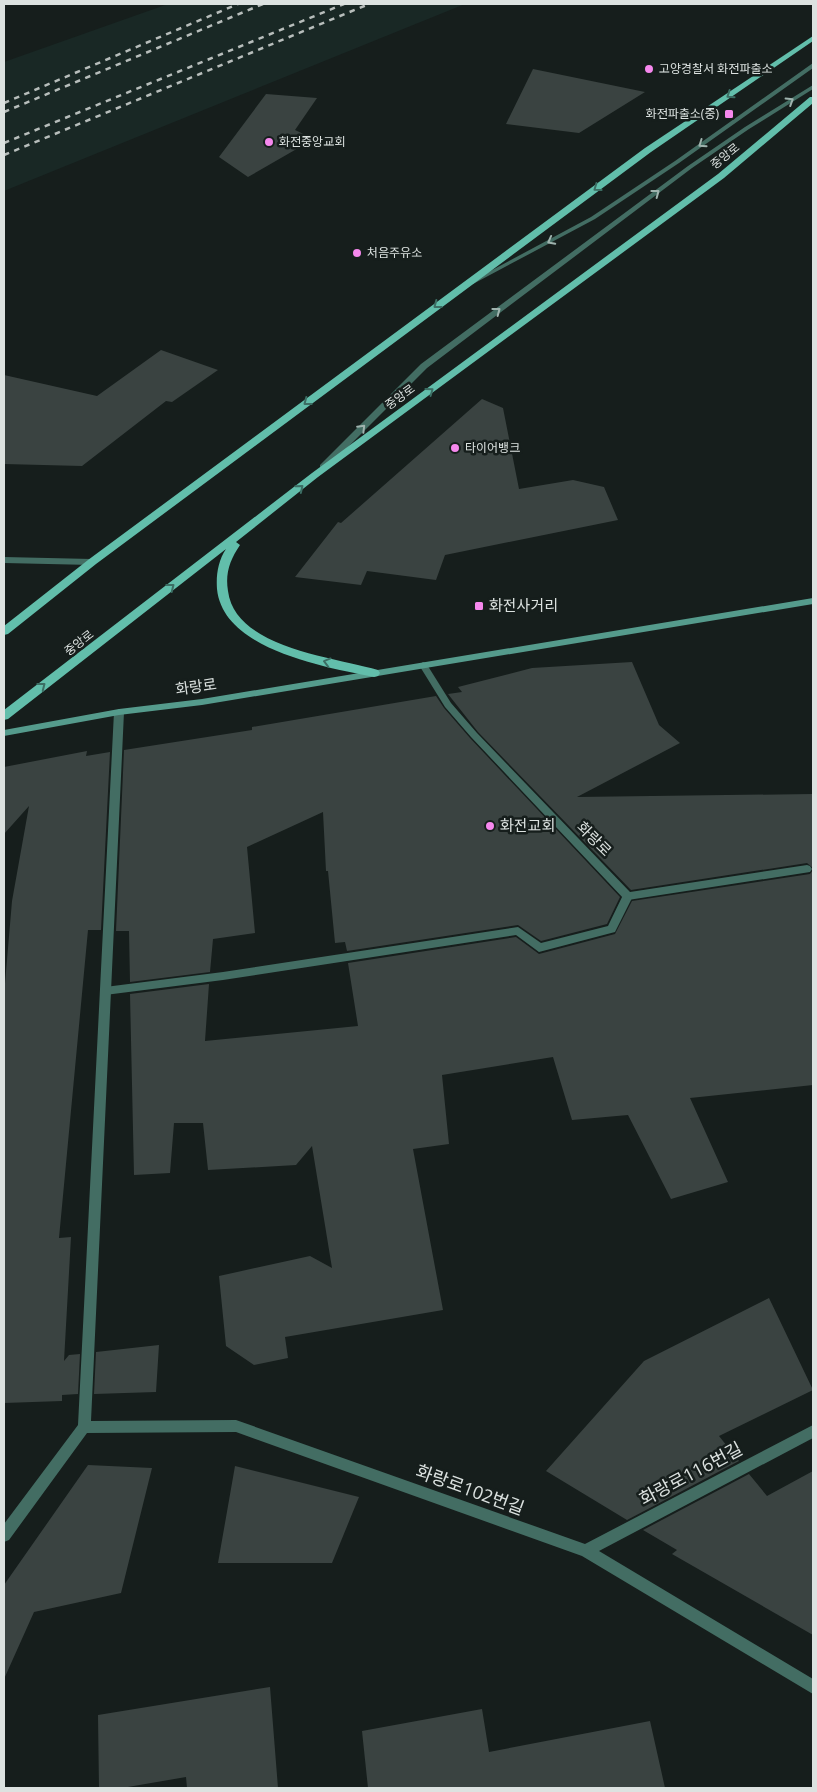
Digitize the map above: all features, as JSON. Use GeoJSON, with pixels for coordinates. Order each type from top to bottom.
{"type":"FeatureCollection","features":[{"type":"Feature","properties":{"kind":"main road"},"geometry":{"type":"LineString","coordinates":[[4,631],[92,562],[648,150],[813,38]]}},
{"type":"Feature","properties":{"kind":"main road","name":"중앙로"},"geometry":{"type":"LineString","coordinates":[[4,716],[315,475],[721,176],[813,100]]}},
{"type":"Feature","properties":{"kind":"main road"},"geometry":{"type":"LineString","coordinates":[[268,513],[226,555],[222,570],[222,589],[228,610],[240,625],[260,638],[293,652],[327,663],[374,673]]}},
{"type":"Feature","properties":{"kind":"main road","name":"화랑로"},"geometry":{"type":"LineString","coordinates":[[4,733],[119,712],[202,702],[813,601]]}},
{"type":"Feature","properties":{"kind":"street"},"geometry":{"type":"LineString","coordinates":[[452,294],[593,218],[677,162],[813,65]]}},
{"type":"Feature","properties":{"kind":"street"},"geometry":{"type":"LineString","coordinates":[[315,475],[424,366],[690,167],[747,128],[813,87]]}},
{"type":"Feature","properties":{"kind":"street"},"geometry":{"type":"LineString","coordinates":[[4,560],[92,562]]}},
{"type":"Feature","properties":{"kind":"street","name":"화랑로"},"geometry":{"type":"LineString","coordinates":[[423,665],[448,705],[474,735],[628,896]]}},
{"type":"Feature","properties":{"kind":"street"},"geometry":{"type":"LineString","coordinates":[[4,1535],[84,1427],[119,712]]}},
{"type":"Feature","properties":{"kind":"street"},"geometry":{"type":"LineString","coordinates":[[105,991],[223,976],[518,931],[539,948],[611,929],[628,896],[807,869]]}},
{"type":"Feature","properties":{"kind":"street","name":"화랑로102번길"},"geometry":{"type":"LineString","coordinates":[[84,1427],[236,1426],[586,1551],[813,1686]]}},
{"type":"Feature","properties":{"kind":"street","name":"화랑로116번길"},"geometry":{"type":"LineString","coordinates":[[586,1551],[813,1430]]}},
{"type":"Feature","properties":{"kind":"shaded area"},"geometry":{"type":"Polygon","coordinates":[[[168,4],[465,4],[4,191],[4,62],[168,4]]]}},
{"type":"Feature","properties":{"kind":"building"},"geometry":{"type":"Polygon","coordinates":[[[533,69],[645,92],[579,133],[506,124],[533,69]]]}},
{"type":"Feature","properties":{"kind":"building","name":"화전중앙교회"},"geometry":{"type":"Polygon","coordinates":[[[266,94],[317,98],[295,130],[314,139],[248,177],[219,157],[266,94]]]}},
{"type":"Feature","properties":{"kind":"building"},"geometry":{"type":"Polygon","coordinates":[[[161,350],[218,370],[172,402],[166,401],[82,466],[4,464],[4,375],[97,396],[161,350]]]}},
{"type":"Feature","properties":{"kind":"building"},"geometry":{"type":"Polygon","coordinates":[[[482,399],[503,408],[519,489],[573,480],[604,487],[618,520],[445,555],[436,580],[367,571],[361,585],[295,577],[338,522],[341,523],[482,399]]]}},
{"type":"Feature","properties":{"kind":"building"},"geometry":{"type":"Polygon","coordinates":[[[632,662],[659,725],[680,743],[577,797],[813,794],[813,868],[807,863],[631,890],[478,732],[448,694],[462,692],[458,687],[532,668],[632,662]]]}},
{"type":"Feature","properties":{"kind":"building"},"geometry":{"type":"Polygon","coordinates":[[[436,696],[470,738],[620,897],[607,924],[541,941],[518,925],[347,951],[345,942],[335,943],[328,871],[326,871],[323,812],[247,847],[255,933],[213,939],[210,972],[130,982],[129,931],[116,931],[124,750],[252,730],[252,727],[436,696]]]}},
{"type":"Feature","properties":{"kind":"building"},"geometry":{"type":"Polygon","coordinates":[[[87,751],[86,756],[110,752],[101,930],[88,930],[59,1238],[71,1237],[64,1361],[69,1355],[80,1354],[78,1394],[62,1395],[62,1401],[4,1403],[4,995],[12,901],[29,806],[4,834],[4,767],[87,751]]]}},
{"type":"Feature","properties":{"kind":"building"},"geometry":{"type":"Polygon","coordinates":[[[813,870],[813,1085],[690,1098],[728,1182],[671,1199],[628,1115],[572,1120],[553,1057],[442,1075],[449,1144],[413,1149],[443,1310],[285,1337],[288,1358],[254,1365],[226,1346],[219,1276],[310,1256],[332,1268],[312,1146],[296,1165],[208,1170],[203,1123],[174,1123],[170,1173],[134,1175],[130,994],[209,984],[205,1041],[358,1026],[348,963],[516,937],[539,954],[615,934],[632,901],[810,874],[813,870]]]}},
{"type":"Feature","properties":{"kind":"building"},"geometry":{"type":"Polygon","coordinates":[[[769,1298],[813,1390],[719,1436],[739,1461],[627,1520],[546,1471],[644,1361],[769,1298]]]}},
{"type":"Feature","properties":{"kind":"building"},"geometry":{"type":"Polygon","coordinates":[[[159,1345],[156,1392],[94,1394],[96,1352],[159,1345]]]}},
{"type":"Feature","properties":{"kind":"building"},"geometry":{"type":"Polygon","coordinates":[[[88,1465],[152,1468],[121,1593],[34,1612],[4,1679],[4,1585],[88,1465]]]}},
{"type":"Feature","properties":{"kind":"building"},"geometry":{"type":"Polygon","coordinates":[[[235,1466],[359,1497],[332,1563],[218,1563],[235,1466]]]}},
{"type":"Feature","properties":{"kind":"building"},"geometry":{"type":"Polygon","coordinates":[[[813,1471],[813,1635],[672,1554],[677,1550],[643,1530],[749,1474],[767,1496],[813,1471]]]}},
{"type":"Feature","properties":{"kind":"building"},"geometry":{"type":"Polygon","coordinates":[[[270,1687],[278,1788],[187,1788],[186,1777],[122,1788],[99,1788],[98,1715],[270,1687]]]}},
{"type":"Feature","properties":{"kind":"building"},"geometry":{"type":"Polygon","coordinates":[[[482,1709],[489,1752],[650,1721],[665,1788],[368,1788],[362,1731],[482,1709]]]}},
{"type":"Feature","properties":{"kind":"railway"},"geometry":{"type":"LineString","coordinates":[[4,103],[238,4]]}},
{"type":"Feature","properties":{"kind":"railway"},"geometry":{"type":"LineString","coordinates":[[4,112],[263,4]]}},
{"type":"Feature","properties":{"kind":"railway"},"geometry":{"type":"LineString","coordinates":[[4,143],[344,4]]}},
{"type":"Feature","properties":{"kind":"railway"},"geometry":{"type":"LineString","coordinates":[[4,155],[369,4]]}},
{"type":"Feature","properties":{"kind":"place","name":"고양경찰서 화전파출소"},"geometry":{"type":"Point","coordinates":[649,69]}},
{"type":"Feature","properties":{"kind":"place","name":"화전파출소(중)"},"geometry":{"type":"Point","coordinates":[729,114]}},
{"type":"Feature","properties":{"kind":"place","name":"화전중앙교회"},"geometry":{"type":"Point","coordinates":[269,142]}},
{"type":"Feature","properties":{"kind":"place","name":"처음주유소"},"geometry":{"type":"Point","coordinates":[357,253]}},
{"type":"Feature","properties":{"kind":"place","name":"타이어뱅크"},"geometry":{"type":"Point","coordinates":[455,448]}},
{"type":"Feature","properties":{"kind":"place","name":"화전사거리"},"geometry":{"type":"Point","coordinates":[479,606]}},
{"type":"Feature","properties":{"kind":"place","name":"화전교회"},"geometry":{"type":"Point","coordinates":[490,826]}}]}
